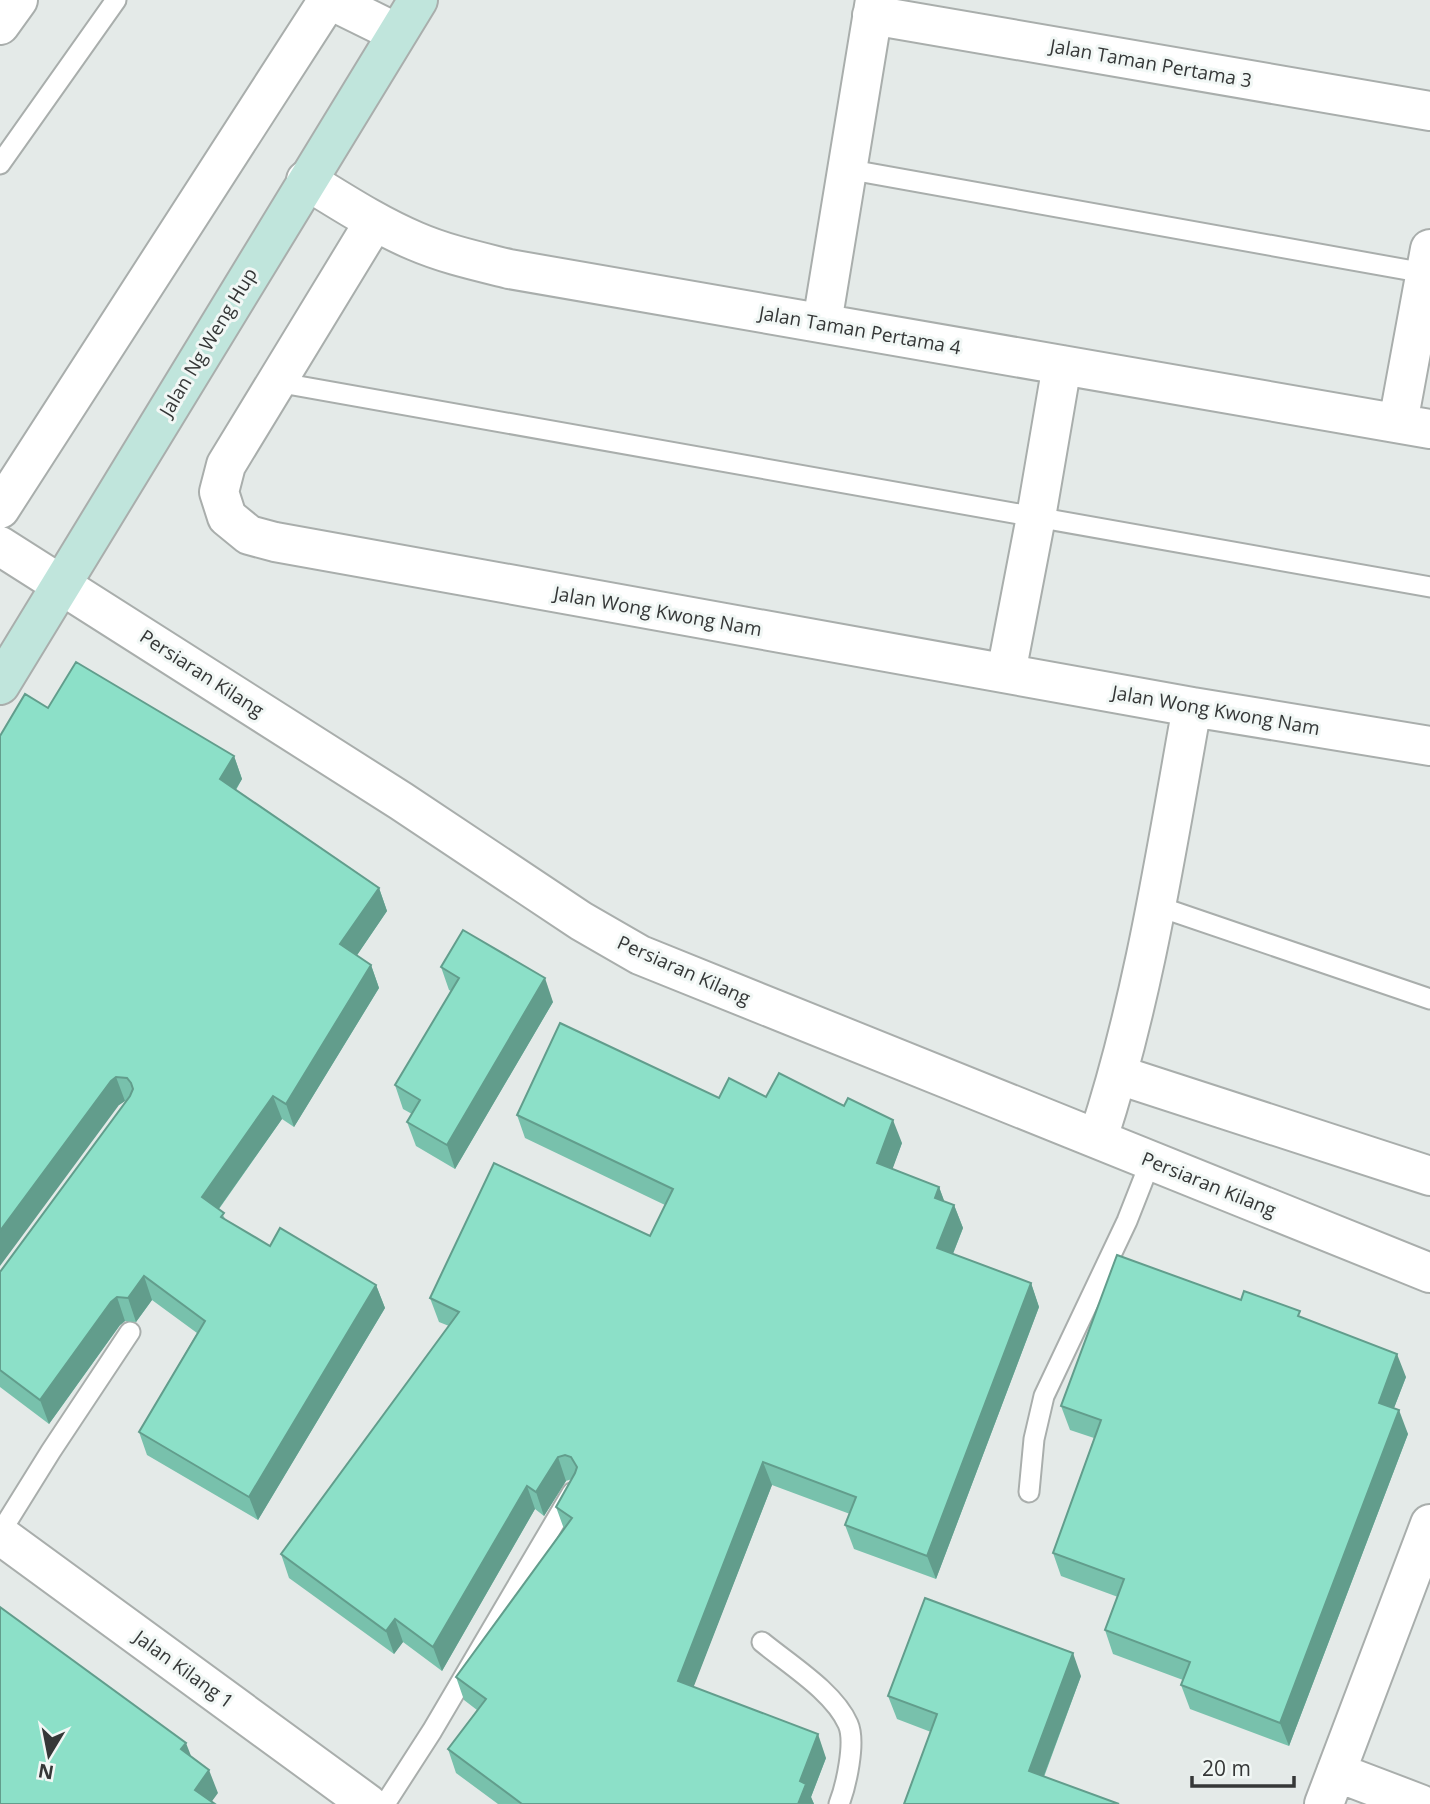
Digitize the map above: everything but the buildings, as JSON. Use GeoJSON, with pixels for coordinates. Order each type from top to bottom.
{"type":"FeatureCollection","features":[{"type":"Feature","properties":{"kind":"main road","name":"Jalan Ng Weng Hup"},"geometry":{"type":"LineString","coordinates":[[0,685],[418,0]]}},
{"type":"Feature","properties":{"kind":"street"},"geometry":{"type":"LineString","coordinates":[[0,25],[18,0]]}},
{"type":"Feature","properties":{"kind":"street"},"geometry":{"type":"LineString","coordinates":[[0,509],[329,0],[397,33]]}},
{"type":"Feature","properties":{"kind":"street"},"geometry":{"type":"LineString","coordinates":[[822,323],[873,7]]}},
{"type":"Feature","properties":{"kind":"street","name":"Jalan Taman Pertama 3"},"geometry":{"type":"LineString","coordinates":[[873,7],[1430,111]]}},
{"type":"Feature","properties":{"kind":"street","name":"Jalan Taman Pertama 4"},"geometry":{"type":"LineString","coordinates":[[306,180],[374,222],[415,242],[452,255],[509,269],[1414,426]]}},
{"type":"Feature","properties":{"kind":"street","name":"Jalan Wong Kwong Nam"},"geometry":{"type":"LineString","coordinates":[[374,222],[226,465],[219,492],[227,517],[249,535],[275,542],[1192,707],[1430,746]]}},
{"type":"Feature","properties":{"kind":"street"},"geometry":{"type":"LineString","coordinates":[[1414,426],[1428,265]]}},
{"type":"Feature","properties":{"kind":"street"},"geometry":{"type":"LineString","coordinates":[[1006,673],[1062,365]]}},
{"type":"Feature","properties":{"kind":"street","name":"Persiaran Kilang"},"geometry":{"type":"LineString","coordinates":[[0,546],[390,794],[581,921],[640,955],[1430,1273]]}},
{"type":"Feature","properties":{"kind":"street"},"geometry":{"type":"LineString","coordinates":[[1098,1138],[1119,1075],[1157,906],[1192,707]]}},
{"type":"Feature","properties":{"kind":"street"},"geometry":{"type":"LineString","coordinates":[[1119,1075],[1430,1176]]}},
{"type":"Feature","properties":{"kind":"street"},"geometry":{"type":"LineString","coordinates":[[1420,1804],[1330,1788],[1430,1524]]}},
{"type":"Feature","properties":{"kind":"street","name":"Jalan Kilang 1"},"geometry":{"type":"LineString","coordinates":[[0,1534],[368,1804]]}},
{"type":"Feature","properties":{"kind":"lane"},"geometry":{"type":"LineString","coordinates":[[0,164],[116,0]]}},
{"type":"Feature","properties":{"kind":"lane"},"geometry":{"type":"LineString","coordinates":[[846,169],[1428,265]]}},
{"type":"Feature","properties":{"kind":"lane"},"geometry":{"type":"LineString","coordinates":[[276,382],[1430,587]]}},
{"type":"Feature","properties":{"kind":"lane"},"geometry":{"type":"LineString","coordinates":[[1157,906],[1430,999]]}},
{"type":"Feature","properties":{"kind":"lane"},"geometry":{"type":"LineString","coordinates":[[1029,1492],[1034,1439],[1045,1396],[1127,1221],[1151,1160]]}},
{"type":"Feature","properties":{"kind":"lane"},"geometry":{"type":"LineString","coordinates":[[0,1534],[130,1332]]}},
{"type":"Feature","properties":{"kind":"lane"},"geometry":{"type":"LineString","coordinates":[[385,1804],[432,1731],[573,1491]]}},
{"type":"Feature","properties":{"kind":"lane"},"geometry":{"type":"LineString","coordinates":[[762,1642],[836,1703],[850,1727],[849,1771],[839,1804]]}}]}
